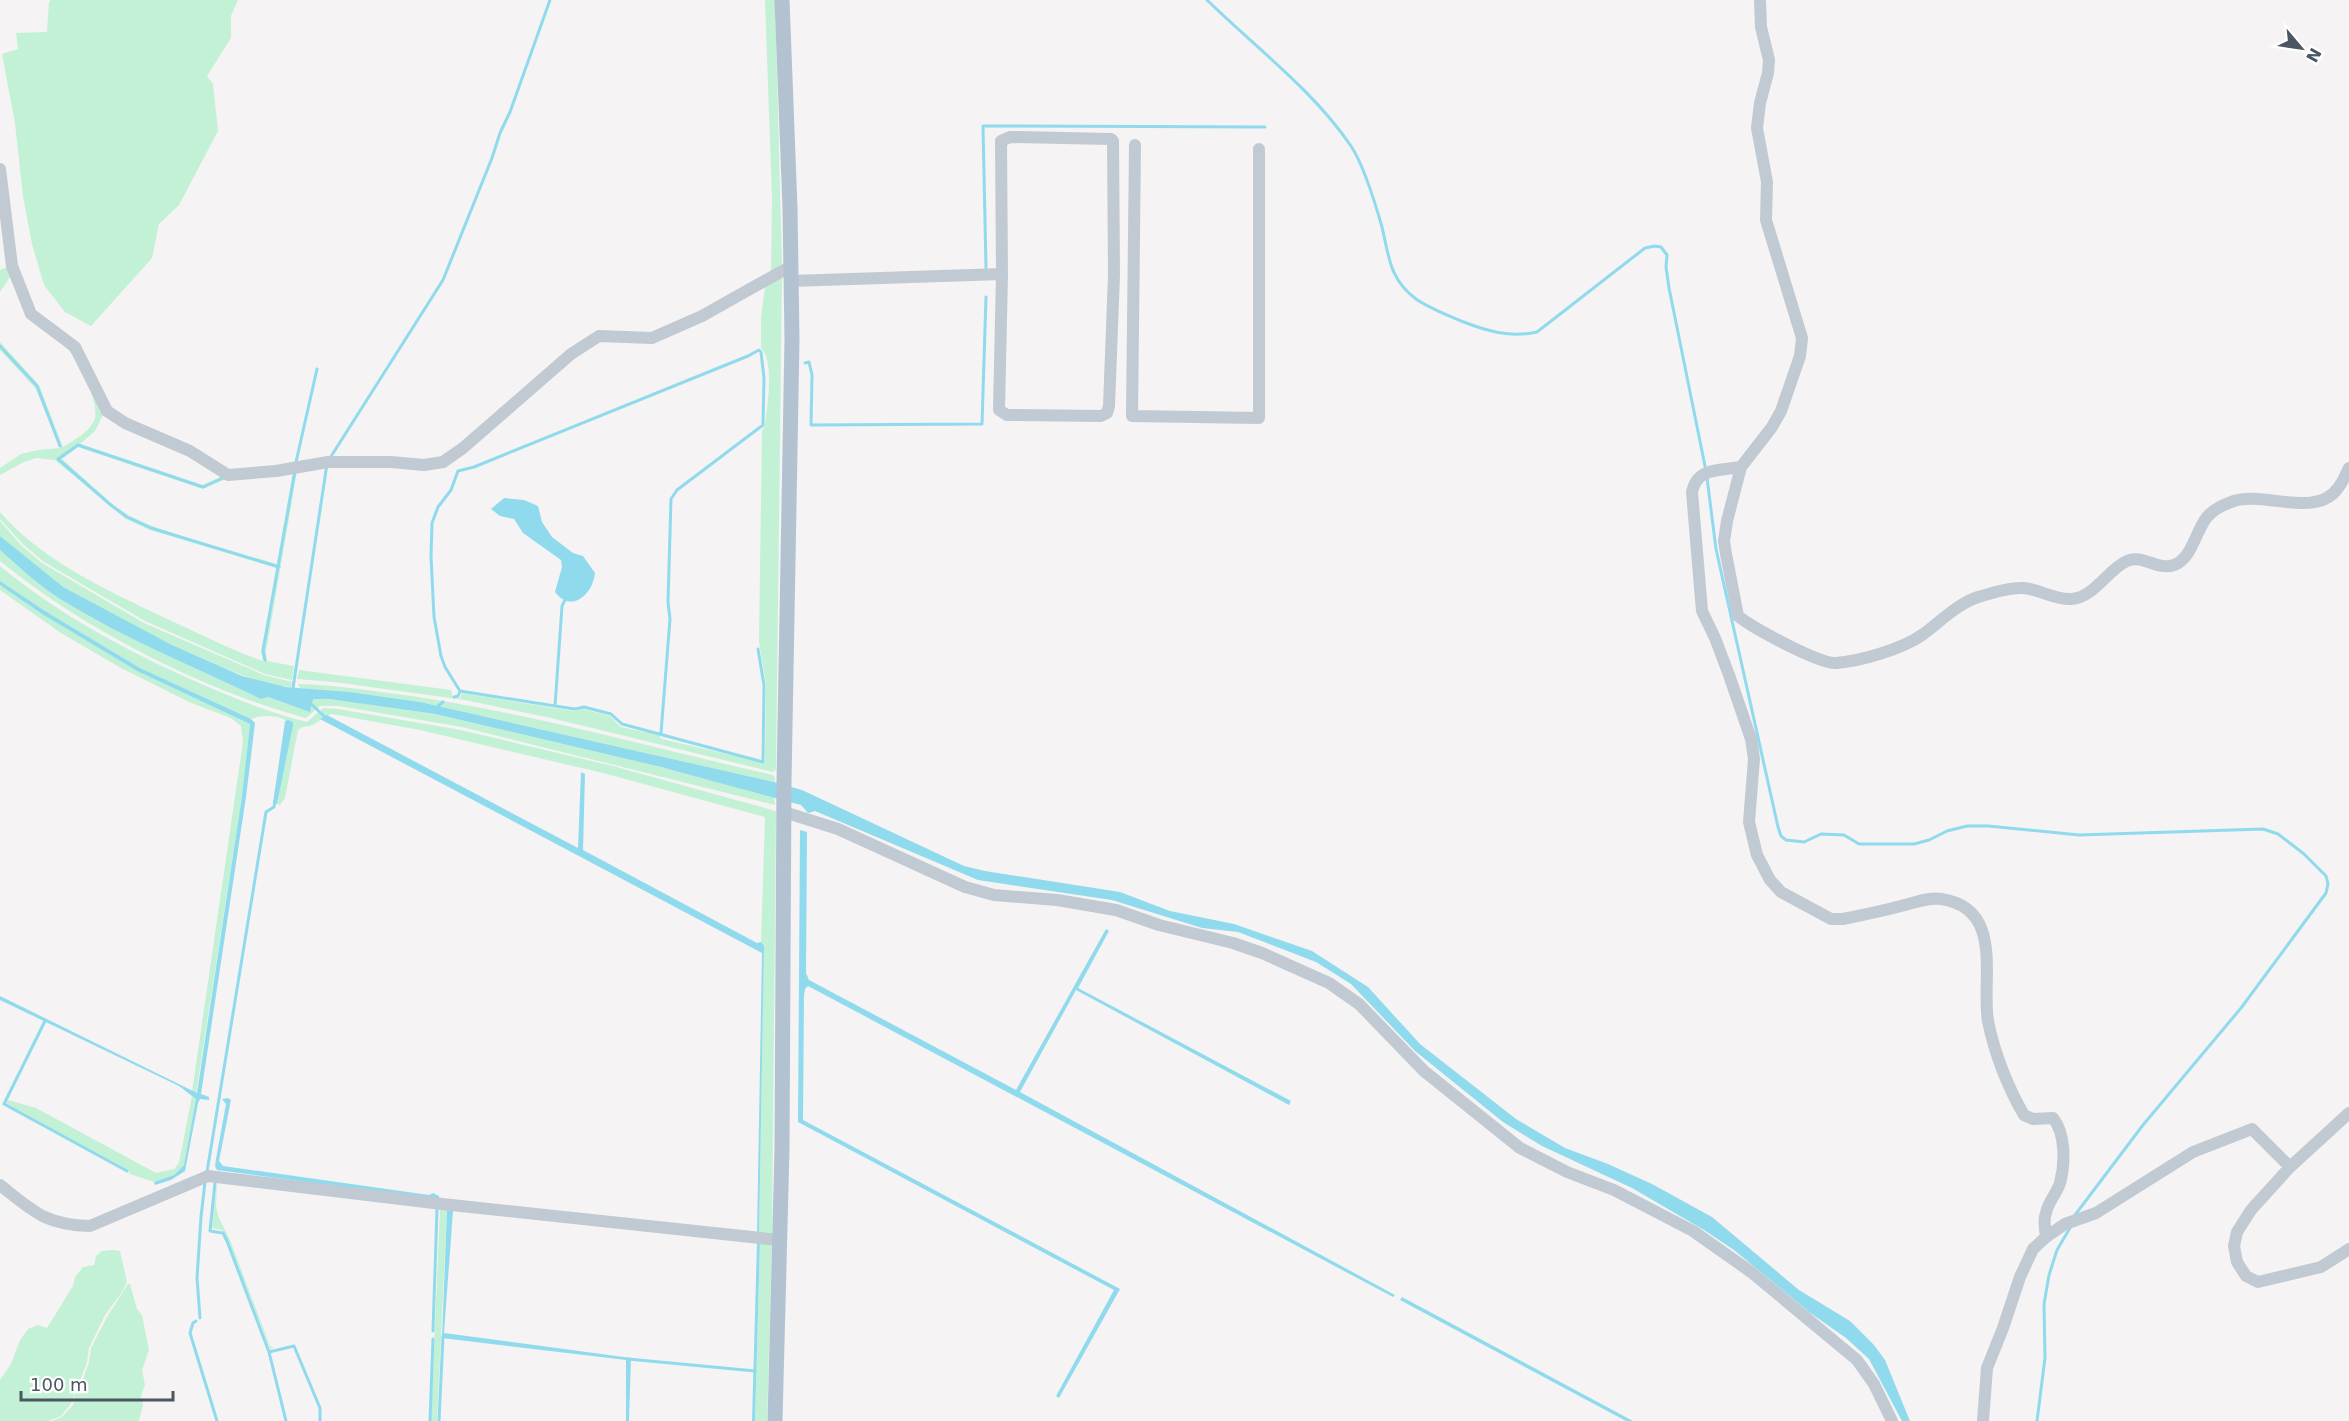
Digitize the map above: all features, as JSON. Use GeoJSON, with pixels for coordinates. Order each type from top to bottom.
{"type":"FeatureCollection","features":[{"type":"Feature","properties":{"kind":"main road"},"geometry":{"type":"LineString","coordinates":[[775,1421],[792,339],[782,0]]}},
{"type":"Feature","properties":{"kind":"street"},"geometry":{"type":"LineString","coordinates":[[1760,0],[1761,27],[1769,60],[1757,128],[1767,182],[1766,219],[1802,338],[1800,356],[1781,411],[1772,427],[1741,467],[1724,541],[1738,616],[1806,653],[1834,663],[1887,651],[1918,637],[1977,597],[2022,588],[2063,599],[2075,599],[2093,589],[2123,562],[2135,558],[2165,567],[2176,565],[2184,558],[2208,516],[2220,507],[2237,500],[2255,499],[2295,503],[2313,502],[2329,496],[2338,489],[2349,468]]}},
{"type":"Feature","properties":{"kind":"street"},"geometry":{"type":"LineString","coordinates":[[1010,137],[1111,139],[1113,141],[1114,275],[1107,413],[1101,416],[1002,414],[999,411],[1002,274],[1001,141],[1010,137]]}},
{"type":"Feature","properties":{"kind":"street"},"geometry":{"type":"LineString","coordinates":[[1135,145],[1132,416],[1259,418],[1258,149]]}},
{"type":"Feature","properties":{"kind":"street"},"geometry":{"type":"LineString","coordinates":[[0,169],[12,266],[31,314],[75,347],[107,411],[125,423],[190,451],[228,475],[276,471],[328,462],[391,462],[424,465],[443,462],[463,448],[571,354],[599,336],[652,338],[791,273],[1002,274]]}},
{"type":"Feature","properties":{"kind":"street"},"geometry":{"type":"LineString","coordinates":[[1113,177],[1134,177]]}},
{"type":"Feature","properties":{"kind":"street"},"geometry":{"type":"LineString","coordinates":[[1114,275],[1133,274]]}},
{"type":"Feature","properties":{"kind":"street"},"geometry":{"type":"LineString","coordinates":[[1110,373],[1132,372]]}},
{"type":"Feature","properties":{"kind":"street"},"geometry":{"type":"LineString","coordinates":[[1741,467],[1702,474],[1695,480],[1692,492],[1702,611],[1729,675],[1750,739],[1754,759],[1749,822],[1757,855],[1770,880],[1781,892],[1831,919],[1843,919],[1924,899],[1940,898],[1966,907],[1975,917],[1983,932],[1989,965],[1987,1000],[1989,1022],[1998,1057],[2024,1115],[2033,1119],[2053,1118],[2059,1125],[2063,1149],[2062,1167],[2060,1182],[2046,1213],[2046,1237]]}},
{"type":"Feature","properties":{"kind":"street"},"geometry":{"type":"LineString","coordinates":[[784,808],[838,829],[965,887],[994,895],[1057,900],[1116,910],[1159,925],[1233,943],[1262,953],[1329,983],[1359,1004],[1437,1083],[1520,1148],[1567,1172],[1614,1190],[1693,1231],[1751,1272],[1857,1360],[1874,1384],[1892,1421]]}},
{"type":"Feature","properties":{"kind":"street"},"geometry":{"type":"LineString","coordinates":[[2349,1113],[2290,1167],[2251,1210],[2237,1232],[2234,1246],[2238,1262],[2246,1276],[2258,1282],[2296,1275],[2321,1267],[2349,1249]]}},
{"type":"Feature","properties":{"kind":"street"},"geometry":{"type":"LineString","coordinates":[[1983,1421],[1986,1368],[2003,1328],[2020,1277],[2033,1249],[2046,1237],[2065,1224],[2096,1213],[2193,1152],[2252,1129],[2290,1167]]}},
{"type":"Feature","properties":{"kind":"street"},"geometry":{"type":"LineString","coordinates":[[0,1185],[32,1211],[47,1218],[74,1225],[90,1226],[208,1176],[779,1240]]}},
{"type":"Feature","properties":{"kind":"green space"},"geometry":{"type":"Polygon","coordinates":[[[51,0],[238,0],[231,16],[231,38],[207,76],[213,84],[218,131],[179,205],[159,224],[152,258],[91,326],[65,312],[44,285],[32,244],[23,197],[15,123],[2,54],[18,49],[16,33],[47,32],[51,0]]]}},
{"type":"Feature","properties":{"kind":"green space"},"geometry":{"type":"Polygon","coordinates":[[[765,0],[775,0],[782,263],[771,273],[772,198],[765,0]]]}},
{"type":"Feature","properties":{"kind":"green space"},"geometry":{"type":"Polygon","coordinates":[[[11,268],[23,299],[35,319],[72,346],[87,373],[104,413],[95,431],[80,444],[202,485],[225,475],[230,477],[203,489],[78,447],[62,459],[112,504],[128,515],[152,526],[277,564],[293,471],[297,471],[266,652],[267,661],[294,666],[292,680],[265,674],[145,621],[44,562],[23,544],[0,519],[0,512],[38,547],[107,590],[220,644],[263,661],[261,651],[277,568],[150,530],[126,519],[55,460],[36,458],[0,475],[0,468],[21,454],[60,448],[36,389],[0,350],[0,342],[39,385],[63,447],[88,429],[95,415],[95,406],[89,386],[80,366],[66,348],[30,316],[12,274],[0,292],[0,270],[11,268]]]}},
{"type":"Feature","properties":{"kind":"green space"},"geometry":{"type":"Polygon","coordinates":[[[782,277],[776,769],[773,772],[551,718],[465,700],[297,679],[299,670],[451,690],[453,698],[460,698],[462,693],[574,711],[583,709],[610,716],[621,727],[765,763],[766,684],[759,642],[762,431],[765,425],[769,373],[768,363],[761,348],[761,317],[765,287],[782,277]]]}},
{"type":"Feature","properties":{"kind":"green space"},"geometry":{"type":"Polygon","coordinates":[[[0,521],[21,545],[42,563],[144,623],[264,675],[292,682],[291,687],[255,680],[233,671],[148,633],[80,598],[47,576],[0,536],[0,521]]]}},
{"type":"Feature","properties":{"kind":"green space"},"geometry":{"type":"Polygon","coordinates":[[[0,550],[44,588],[84,613],[261,699],[267,697],[309,711],[312,699],[329,699],[435,714],[661,767],[774,797],[775,805],[462,727],[339,706],[320,706],[306,718],[267,706],[186,674],[106,633],[68,610],[0,561],[0,550]]]}},
{"type":"Feature","properties":{"kind":"green space"},"geometry":{"type":"Polygon","coordinates":[[[0,566],[46,601],[147,659],[239,700],[279,714],[307,722],[323,708],[338,709],[461,730],[613,766],[776,811],[772,1233],[759,1236],[764,946],[761,942],[765,817],[603,773],[420,730],[332,714],[313,725],[298,730],[285,798],[280,805],[277,804],[293,726],[289,722],[274,716],[251,719],[140,668],[0,581],[0,566]]]}},
{"type":"Feature","properties":{"kind":"green space"},"geometry":{"type":"Polygon","coordinates":[[[0,585],[42,614],[137,671],[250,724],[242,796],[196,1094],[192,1092],[243,742],[241,726],[231,718],[189,702],[121,668],[61,633],[0,590],[0,585]]]}},
{"type":"Feature","properties":{"kind":"green space"},"geometry":{"type":"Polygon","coordinates":[[[298,684],[340,687],[457,703],[593,732],[773,775],[775,778],[774,782],[420,702],[350,692],[300,688],[298,684]]]}},
{"type":"Feature","properties":{"kind":"green space"},"geometry":{"type":"Polygon","coordinates":[[[192,1096],[196,1099],[184,1165],[174,1175],[154,1182],[130,1174],[128,1170],[6,1104],[8,1100],[36,1108],[156,1173],[174,1169],[179,1163],[192,1096]]]}},
{"type":"Feature","properties":{"kind":"green space"},"geometry":{"type":"Polygon","coordinates":[[[217,1180],[216,1208],[219,1218],[230,1240],[270,1346],[274,1348],[270,1349],[228,1241],[222,1230],[212,1228],[217,1180]]]}},
{"type":"Feature","properties":{"kind":"green space"},"geometry":{"type":"Polygon","coordinates":[[[440,1209],[447,1210],[437,1421],[431,1421],[440,1209]]]}},
{"type":"Feature","properties":{"kind":"green space"},"geometry":{"type":"Polygon","coordinates":[[[760,1242],[772,1244],[767,1421],[755,1421],[760,1242]]]}},
{"type":"Feature","properties":{"kind":"green space"},"geometry":{"type":"Polygon","coordinates":[[[102,1251],[120,1251],[127,1282],[105,1315],[89,1348],[87,1362],[80,1381],[74,1387],[74,1398],[70,1405],[61,1416],[48,1421],[0,1421],[0,1380],[11,1364],[20,1340],[28,1329],[38,1325],[47,1328],[73,1286],[75,1277],[83,1267],[94,1265],[96,1256],[102,1251]]]}},
{"type":"Feature","properties":{"kind":"green space"},"geometry":{"type":"Polygon","coordinates":[[[130,1284],[137,1309],[142,1315],[149,1350],[142,1370],[145,1385],[141,1396],[143,1405],[139,1421],[52,1421],[62,1417],[73,1405],[76,1388],[82,1382],[89,1362],[91,1348],[130,1284]]]}},
{"type":"Feature","properties":{"kind":"water"},"geometry":{"type":"Polygon","coordinates":[[[504,498],[524,500],[538,506],[542,522],[552,537],[573,553],[583,556],[595,573],[590,588],[580,599],[568,601],[555,592],[562,567],[561,560],[523,533],[514,519],[500,516],[491,509],[504,498]]]}},
{"type":"Feature","properties":{"kind":"water"},"geometry":{"type":"Polygon","coordinates":[[[0,536],[63,587],[170,644],[242,676],[286,687],[350,692],[420,702],[774,782],[802,790],[964,866],[1120,892],[1170,911],[1234,924],[1312,951],[1368,987],[1420,1044],[1516,1119],[1565,1148],[1652,1184],[1712,1217],[1799,1290],[1850,1321],[1874,1345],[1885,1360],[1910,1421],[1902,1421],[1869,1359],[1846,1338],[1809,1312],[1734,1250],[1632,1188],[1542,1146],[1503,1122],[1415,1051],[1351,984],[1316,962],[1238,932],[1202,928],[1112,900],[978,880],[815,811],[808,813],[801,805],[661,767],[435,714],[329,699],[313,699],[310,712],[268,697],[261,699],[134,639],[60,599],[36,582],[0,550],[0,536]]]}},
{"type":"Feature","properties":{"kind":"water"},"geometry":{"type":"Polygon","coordinates":[[[0,581],[140,668],[251,719],[255,723],[201,1094],[209,1097],[209,1100],[200,1099],[198,1103],[185,1171],[171,1180],[155,1185],[154,1182],[174,1175],[184,1165],[196,1099],[179,1086],[0,1000],[0,996],[197,1093],[242,796],[250,724],[137,671],[42,614],[0,585],[0,581]]]}},
{"type":"Feature","properties":{"kind":"water"},"geometry":{"type":"Polygon","coordinates":[[[327,715],[578,848],[581,772],[585,774],[583,850],[757,943],[761,942],[764,946],[759,1236],[757,1235],[762,953],[320,719],[327,715]]]}},
{"type":"Feature","properties":{"kind":"water"},"geometry":{"type":"Polygon","coordinates":[[[285,721],[293,722],[293,726],[277,804],[273,803],[285,721]]]}},
{"type":"Feature","properties":{"kind":"water"},"geometry":{"type":"Polygon","coordinates":[[[800,830],[807,832],[806,973],[809,980],[1016,1090],[1106,929],[1109,931],[1078,988],[1291,1101],[1289,1105],[1076,990],[1020,1092],[1395,1295],[1393,1297],[808,986],[804,996],[803,1120],[1120,1289],[1059,1398],[1056,1396],[1114,1290],[798,1122],[800,830]]]}},
{"type":"Feature","properties":{"kind":"water"},"geometry":{"type":"Polygon","coordinates":[[[222,1099],[231,1100],[219,1161],[223,1166],[429,1195],[433,1193],[439,1196],[439,1200],[217,1170],[215,1166],[226,1104],[222,1099]]]}},
{"type":"Feature","properties":{"kind":"water"},"geometry":{"type":"Polygon","coordinates":[[[447,1210],[453,1211],[444,1333],[631,1358],[629,1421],[626,1421],[626,1360],[442,1338],[447,1210]]]}},
{"type":"Feature","properties":{"kind":"water"},"geometry":{"type":"Polygon","coordinates":[[[757,1242],[760,1242],[755,1421],[752,1421],[757,1242]]]}},
{"type":"Feature","properties":{"kind":"water"},"geometry":{"type":"Polygon","coordinates":[[[1402,1297],[1633,1421],[1626,1421],[1400,1300],[1402,1297]]]}},
{"type":"Feature","properties":{"kind":"waterway"},"geometry":{"type":"LineString","coordinates":[[330,458],[443,280],[510,112],[550,0]]}},
{"type":"Feature","properties":{"kind":"waterway"},"geometry":{"type":"LineString","coordinates":[[1207,0],[1301,87],[1336,125],[1360,163],[1373,197],[1395,275],[1407,291],[1427,305],[1461,321],[1489,330],[1508,334],[1537,332],[1645,248],[1661,247],[1667,255],[1669,288],[1705,466]]}},
{"type":"Feature","properties":{"kind":"waterway"},"geometry":{"type":"LineString","coordinates":[[986,268],[983,126],[1265,127]]}},
{"type":"Feature","properties":{"kind":"waterway"},"geometry":{"type":"LineString","coordinates":[[805,363],[809,362],[812,375],[811,425],[982,424],[986,297]]}},
{"type":"Feature","properties":{"kind":"waterway"},"geometry":{"type":"LineString","coordinates":[[0,346],[37,386],[60,446]]}},
{"type":"Feature","properties":{"kind":"waterway"},"geometry":{"type":"LineString","coordinates":[[454,697],[458,696],[460,691],[441,656],[434,617],[431,556],[432,523],[438,507],[451,490],[458,471],[474,467],[759,350],[764,378],[763,425],[677,490],[671,499],[668,602],[670,619],[661,733]]}},
{"type":"Feature","properties":{"kind":"waterway"},"geometry":{"type":"LineString","coordinates":[[296,462],[317,369]]}},
{"type":"Feature","properties":{"kind":"waterway"},"geometry":{"type":"LineString","coordinates":[[225,477],[203,487],[78,445],[58,459],[127,517],[151,528],[279,567]]}},
{"type":"Feature","properties":{"kind":"waterway"},"geometry":{"type":"LineString","coordinates":[[293,688],[327,464]]}},
{"type":"Feature","properties":{"kind":"waterway"},"geometry":{"type":"LineString","coordinates":[[265,660],[263,651],[295,471]]}},
{"type":"Feature","properties":{"kind":"waterway"},"geometry":{"type":"LineString","coordinates":[[1707,478],[1716,549],[1778,827],[1781,836],[1786,840],[1804,842],[1821,834],[1844,835],[1859,844],[1914,844],[1967,826],[2079,835],[2263,829],[2278,834],[2304,854],[2326,876],[2328,884],[2326,893],[2241,1008],[2143,1125],[2075,1215]]}},
{"type":"Feature","properties":{"kind":"waterway"},"geometry":{"type":"LineString","coordinates":[[555,706],[562,606],[565,600]]}},
{"type":"Feature","properties":{"kind":"waterway"},"geometry":{"type":"LineString","coordinates":[[460,691],[575,709],[584,707],[611,714],[622,724],[763,762],[764,685],[758,649]]}},
{"type":"Feature","properties":{"kind":"waterway"},"geometry":{"type":"LineString","coordinates":[[309,702],[326,718]]}},
{"type":"Feature","properties":{"kind":"waterway"},"geometry":{"type":"LineString","coordinates":[[438,706],[443,702]]}},
{"type":"Feature","properties":{"kind":"waterway"},"geometry":{"type":"LineString","coordinates":[[207,1172],[266,812],[274,807],[275,801]]}},
{"type":"Feature","properties":{"kind":"waterway"},"geometry":{"type":"LineString","coordinates":[[45,1021],[4,1104],[127,1171]]}},
{"type":"Feature","properties":{"kind":"waterway"},"geometry":{"type":"LineString","coordinates":[[200,1318],[197,1278],[205,1182]]}},
{"type":"Feature","properties":{"kind":"waterway"},"geometry":{"type":"LineString","coordinates":[[215,1183],[210,1231],[223,1233],[227,1241],[269,1352],[286,1421]]}},
{"type":"Feature","properties":{"kind":"waterway"},"geometry":{"type":"LineString","coordinates":[[433,1331],[437,1209]]}},
{"type":"Feature","properties":{"kind":"waterway"},"geometry":{"type":"LineString","coordinates":[[2037,1421],[2045,1358],[2044,1304],[2049,1275],[2057,1250],[2070,1228]]}},
{"type":"Feature","properties":{"kind":"waterway"},"geometry":{"type":"LineString","coordinates":[[196,1321],[190,1333],[217,1421]]}},
{"type":"Feature","properties":{"kind":"waterway"},"geometry":{"type":"LineString","coordinates":[[439,1421],[443,1336]]}},
{"type":"Feature","properties":{"kind":"waterway"},"geometry":{"type":"LineString","coordinates":[[430,1421],[433,1339]]}},
{"type":"Feature","properties":{"kind":"waterway"},"geometry":{"type":"LineString","coordinates":[[269,1352],[294,1346],[320,1408],[320,1421]]}},
{"type":"Feature","properties":{"kind":"waterway"},"geometry":{"type":"LineString","coordinates":[[628,1359],[755,1371]]}}]}
